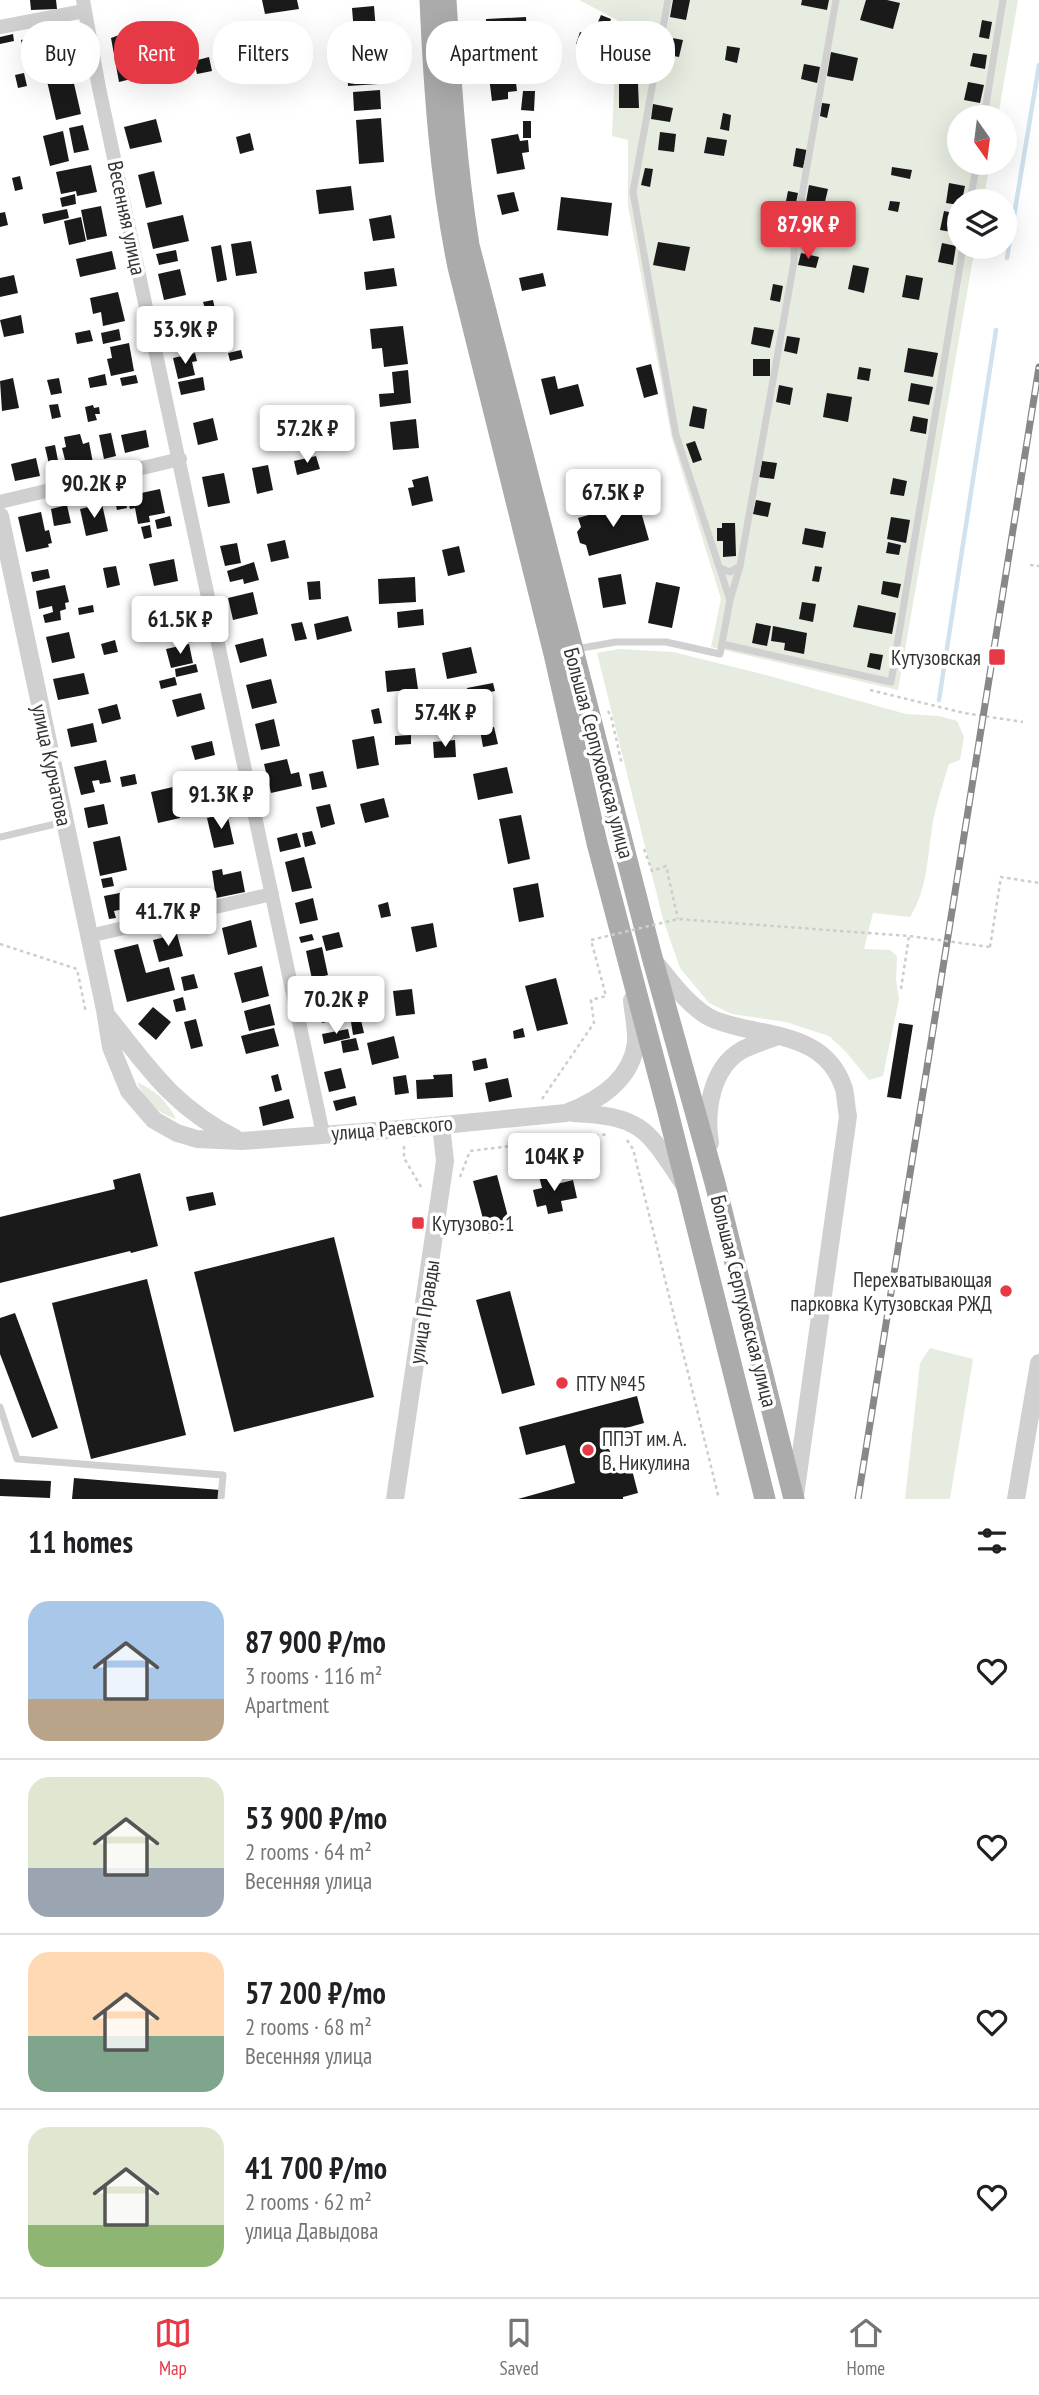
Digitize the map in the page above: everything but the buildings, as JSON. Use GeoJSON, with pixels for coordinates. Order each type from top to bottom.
{"type":"FeatureCollection","features":[{"type":"Feature","properties":{"kind":"main road","name":"Большая Серпуховская улица"},"geometry":{"type":"LineString","coordinates":[[429,0],[446,211],[458,267],[554,654],[597,843],[765,1499]]}},
{"type":"Feature","properties":{"kind":"main road","name":"Большая Серпуховская улица"},"geometry":{"type":"LineString","coordinates":[[446,0],[453,121],[459,184],[469,245],[652,957],[715,1183],[794,1499]]}},
{"type":"Feature","properties":{"kind":"street"},"geometry":{"type":"LineString","coordinates":[[0,27],[83,5]]}},
{"type":"Feature","properties":{"kind":"street","name":"Весенняя улица"},"geometry":{"type":"LineString","coordinates":[[83,5],[323,1134]]}},
{"type":"Feature","properties":{"kind":"street"},"geometry":{"type":"LineString","coordinates":[[0,502],[180,459]]}},
{"type":"Feature","properties":{"kind":"street","name":"улица Курчатова"},"geometry":{"type":"LineString","coordinates":[[0,516],[111,1046],[118,1068],[129,1091],[154,1121],[177,1133],[197,1139],[242,1141]]}},
{"type":"Feature","properties":{"kind":"street"},"geometry":{"type":"LineString","coordinates":[[89,936],[272,894]]}},
{"type":"Feature","properties":{"kind":"street"},"geometry":{"type":"LineString","coordinates":[[652,957],[683,997],[708,1017],[793,1038],[811,1046],[825,1058],[844,1088],[848,1116],[794,1499]]}},
{"type":"Feature","properties":{"kind":"street","name":"улица Раевского"},"geometry":{"type":"LineString","coordinates":[[242,1141],[566,1113],[590,1104],[622,1076],[636,1042],[628,961]]}},
{"type":"Feature","properties":{"kind":"street","name":"улица Курчатова"},"geometry":{"type":"LineString","coordinates":[[106,1014],[146,1067],[183,1106],[209,1125],[242,1141]]}},
{"type":"Feature","properties":{"kind":"street"},"geometry":{"type":"LineString","coordinates":[[715,1183],[708,1132],[710,1106],[718,1074],[727,1061],[742,1050],[778,1036]]}},
{"type":"Feature","properties":{"kind":"street"},"geometry":{"type":"LineString","coordinates":[[566,1113],[598,1114],[639,1126],[655,1142],[688,1191]]}},
{"type":"Feature","properties":{"kind":"street","name":"улица Правды"},"geometry":{"type":"LineString","coordinates":[[395,1499],[446,1161],[441,1125]]}},
{"type":"Feature","properties":{"kind":"street"},"geometry":{"type":"LineString","coordinates":[[1016,1499],[1039,1363]]}},
{"type":"Feature","properties":{"kind":"lane"},"geometry":{"type":"LineString","coordinates":[[668,0],[633,192],[676,435],[730,600]]}},
{"type":"Feature","properties":{"kind":"lane"},"geometry":{"type":"LineString","coordinates":[[572,650],[616,642],[666,642],[720,654],[730,600],[740,566],[794,262],[794,241],[836,0]]}},
{"type":"Feature","properties":{"kind":"lane"},"geometry":{"type":"LineString","coordinates":[[986,105],[1003,0]]}},
{"type":"Feature","properties":{"kind":"lane"},"geometry":{"type":"LineString","coordinates":[[722,644],[891,682],[961,259]]}},
{"type":"Feature","properties":{"kind":"lane"},"geometry":{"type":"LineString","coordinates":[[720,568],[730,572],[740,566]]}},
{"type":"Feature","properties":{"kind":"lane"},"geometry":{"type":"LineString","coordinates":[[0,837],[64,822]]}},
{"type":"Feature","properties":{"kind":"lane"},"geometry":{"type":"LineString","coordinates":[[0,1407],[17,1458],[223,1475],[221,1499]]}},
{"type":"Feature","properties":{"kind":"path"},"geometry":{"type":"LineString","coordinates":[[1030,565],[1039,566]]}},
{"type":"Feature","properties":{"kind":"path"},"geometry":{"type":"LineString","coordinates":[[667,870],[678,919]]}},
{"type":"Feature","properties":{"kind":"path"},"geometry":{"type":"LineString","coordinates":[[537,1106],[594,1023],[591,1000],[606,996],[591,940],[678,919],[909,936],[990,947],[1001,877],[1039,883]]}},
{"type":"Feature","properties":{"kind":"path"},"geometry":{"type":"LineString","coordinates":[[901,989],[909,936]]}},
{"type":"Feature","properties":{"kind":"path"},"geometry":{"type":"LineString","coordinates":[[0,944],[77,969],[86,1013]]}},
{"type":"Feature","properties":{"kind":"path"},"geometry":{"type":"LineString","coordinates":[[402,1129],[404,1158],[423,1190],[442,1193]]}},
{"type":"Feature","properties":{"kind":"path"},"geometry":{"type":"LineString","coordinates":[[459,1182],[470,1151],[616,1134]]}},
{"type":"Feature","properties":{"kind":"path"},"geometry":{"type":"LineString","coordinates":[[626,1137],[633,1149],[719,1499]]}},
{"type":"Feature","properties":{"kind":"shaded area"},"geometry":{"type":"Polygon","coordinates":[[[579,0],[1018,0],[1000,105],[947,105],[947,175],[988,175],[985,189],[947,189],[947,259],[973,259],[898,690],[711,647],[721,599],[672,439],[628,206],[628,140],[612,136],[614,84],[675,84],[675,21],[617,20],[579,0]]]}},
{"type":"Feature","properties":{"kind":"shaded area"},"geometry":{"type":"Polygon","coordinates":[[[619,649],[673,652],[906,714],[939,716],[957,721],[964,737],[960,760],[949,764],[932,825],[925,879],[916,905],[910,917],[873,913],[864,949],[890,950],[897,956],[896,980],[899,999],[883,1076],[869,1080],[829,1036],[786,1022],[732,1014],[709,1003],[680,968],[663,919],[597,653],[619,649]]]}},
{"type":"Feature","properties":{"kind":"shaded area"},"geometry":{"type":"Polygon","coordinates":[[[137,1082],[160,1097],[176,1119],[152,1105],[137,1082]]]}},
{"type":"Feature","properties":{"kind":"shaded area"},"geometry":{"type":"Polygon","coordinates":[[[930,1348],[973,1359],[950,1499],[905,1499],[920,1363],[930,1348]]]}},
{"type":"Feature","properties":{"kind":"waterway"},"geometry":{"type":"LineString","coordinates":[[1017,198],[1039,65]]}},
{"type":"Feature","properties":{"kind":"waterway"},"geometry":{"type":"LineString","coordinates":[[939,700],[996,330]]}},
{"type":"Feature","properties":{"kind":"railway"},"geometry":{"type":"LineString","coordinates":[[858,1499],[1039,367]]}},
{"type":"Feature","properties":{"kind":"place","name":"Кутузовская"},"geometry":{"type":"Point","coordinates":[997,657]}},
{"type":"Feature","properties":{"kind":"place","name":"Кутузово-1"},"geometry":{"type":"Point","coordinates":[418,1223]}},
{"type":"Feature","properties":{"kind":"place","name":"Перехватывающая парковка Кутузовская РЖД"},"geometry":{"type":"Point","coordinates":[1006,1291]}},
{"type":"Feature","properties":{"kind":"place","name":"ПТУ №45"},"geometry":{"type":"Point","coordinates":[562,1383]}},
{"type":"Feature","properties":{"kind":"place","name":"ППЭТ им. А. В. Никулина"},"geometry":{"type":"Point","coordinates":[588,1450]}}]}
